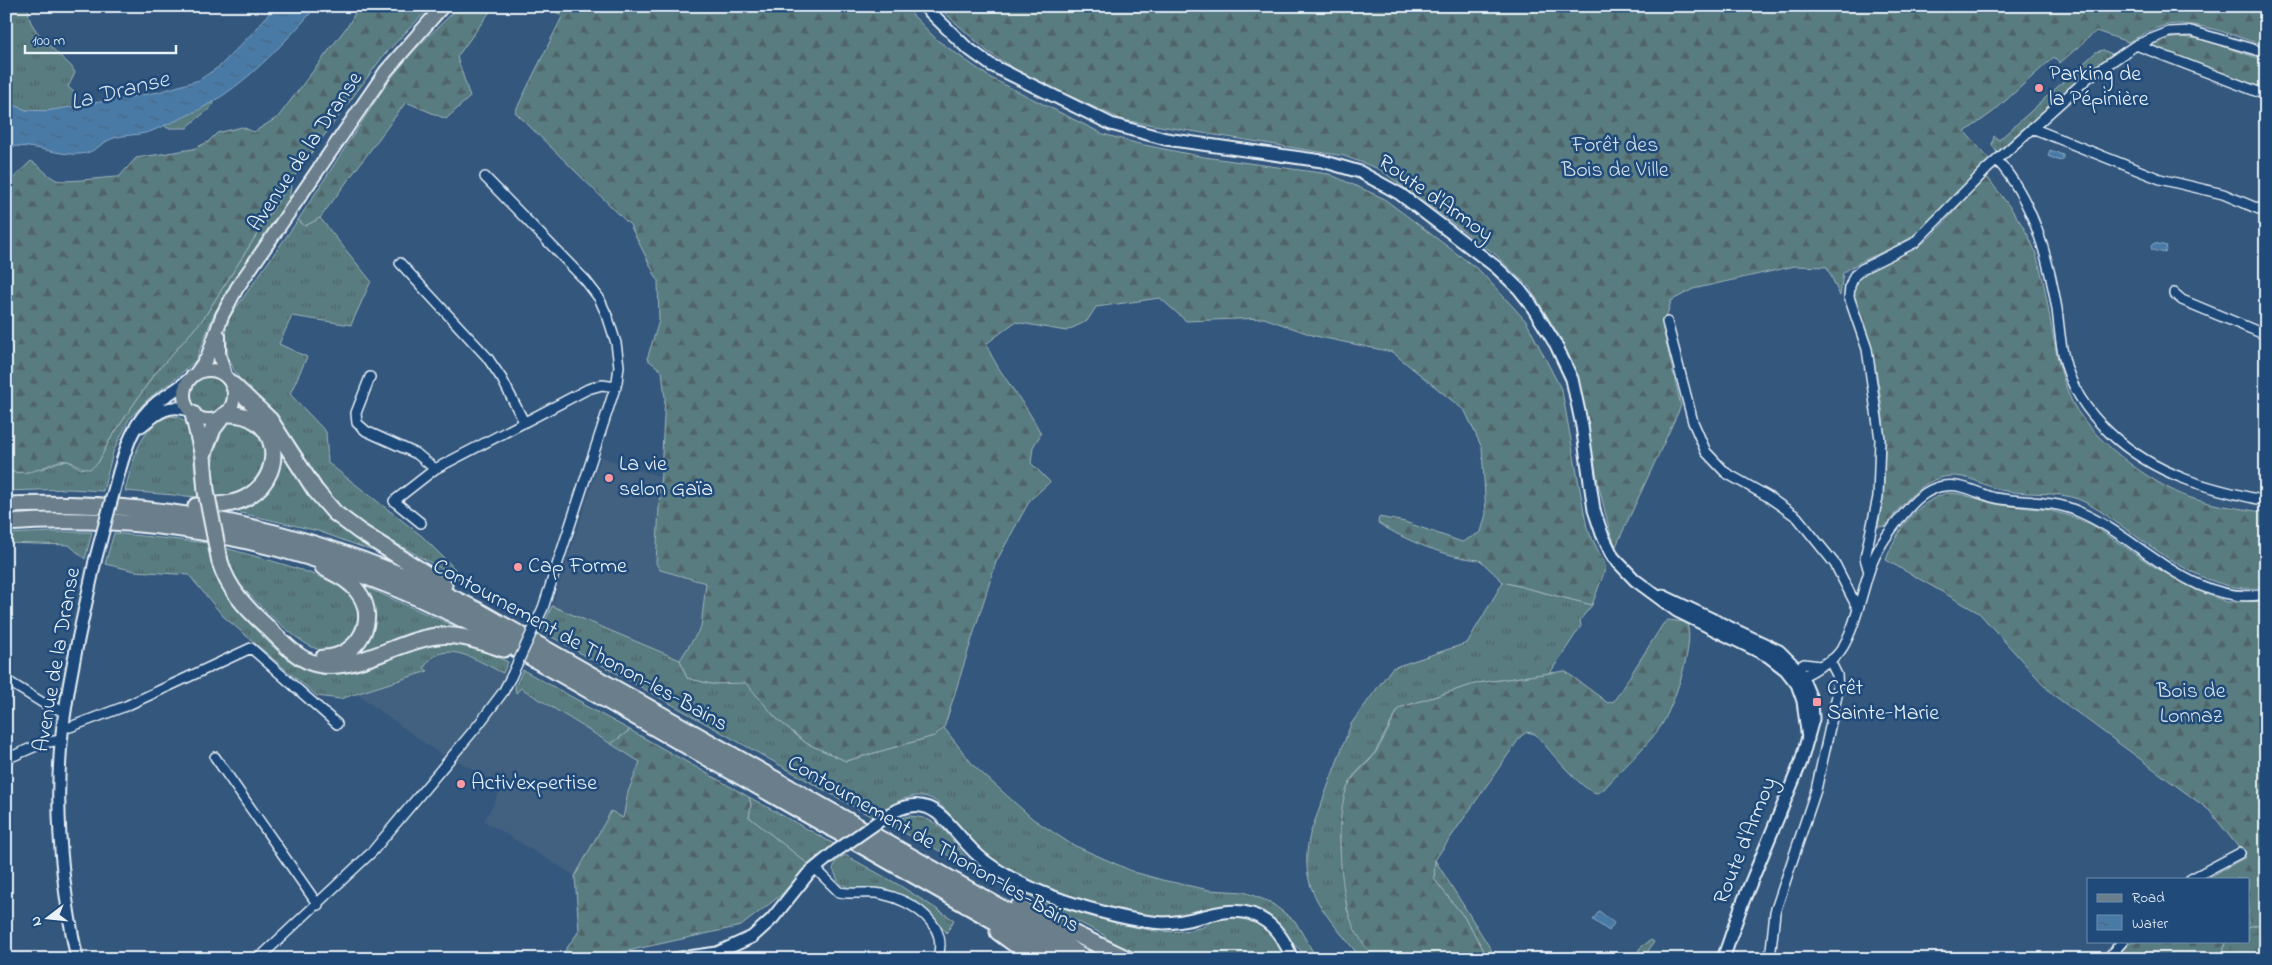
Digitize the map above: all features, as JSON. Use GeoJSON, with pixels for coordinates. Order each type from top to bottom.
{"type":"FeatureCollection","features":[{"type":"Feature","properties":{"kind":"highway"},"geometry":{"type":"LineString","coordinates":[[229,380],[270,420],[315,490],[335,513],[504,625]]}},
{"type":"Feature","properties":{"kind":"highway"},"geometry":{"type":"LineString","coordinates":[[191,412],[203,456],[206,492],[220,562],[230,586],[243,604],[308,661],[331,666],[353,662],[420,639],[447,635],[464,637],[531,657]]}},
{"type":"Feature","properties":{"kind":"highway"},"geometry":{"type":"LineString","coordinates":[[145,509],[228,504],[250,496],[261,486],[269,472],[273,458],[272,444],[267,431],[252,417],[238,414],[225,415],[213,429],[203,456]]}},
{"type":"Feature","properties":{"kind":"highway","name":"Contournement de Thonon-les-Bains"},"geometry":{"type":"LineString","coordinates":[[6,505],[83,505],[145,509],[239,523],[331,548],[420,582],[504,625],[933,868],[1088,959]]}},
{"type":"Feature","properties":{"kind":"highway","name":"Contournement de Thonon-les-Bains"},"geometry":{"type":"LineString","coordinates":[[6,523],[89,520],[156,525],[228,536],[299,553],[351,570],[418,597],[531,657],[1061,959]]}},
{"type":"Feature","properties":{"kind":"highway"},"geometry":{"type":"LineString","coordinates":[[289,646],[318,657],[340,655],[359,641],[367,620],[362,597],[352,585],[299,553]]}},
{"type":"Feature","properties":{"kind":"highway"},"geometry":{"type":"LineString","coordinates":[[933,868],[1093,941],[1128,959]]}},
{"type":"Feature","properties":{"kind":"highway"},"geometry":{"type":"LineString","coordinates":[[940,889],[1035,959]]}},
{"type":"Feature","properties":{"kind":"main road","name":"Avenue de la Dranse"},"geometry":{"type":"LineString","coordinates":[[76,959],[62,868],[61,740],[95,561],[119,472],[134,432],[148,410],[193,376],[205,362],[222,316],[237,288],[375,86],[398,56],[443,6]]}},
{"type":"Feature","properties":{"kind":"main road","name":"Route d'Armoy"},"geometry":{"type":"LineString","coordinates":[[924,6],[966,47],[991,65],[1093,116],[1147,135],[1322,161],[1360,172],[1400,194],[1490,262],[1508,278],[1530,303],[1565,363],[1577,398],[1594,510],[1602,534],[1613,557],[1627,574],[1654,593],[1676,600],[1771,646],[1784,655],[1795,674],[1810,693],[1813,711],[1808,739],[1792,784],[1735,922],[1723,959]]}},
{"type":"Feature","properties":{"kind":"main road","name":"Avenue de la Dranse"},"geometry":{"type":"LineString","coordinates":[[218,330],[220,354],[229,380]]}},
{"type":"Feature","properties":{"kind":"main road"},"geometry":{"type":"LineString","coordinates":[[134,432],[165,408],[176,407],[208,420],[225,415],[234,398],[229,380],[210,369],[193,376],[184,396],[191,412]]}},
{"type":"Feature","properties":{"kind":"main road"},"geometry":{"type":"LineString","coordinates":[[674,959],[717,953],[752,936],[772,919],[801,881],[836,851],[893,811],[906,807],[920,806],[933,810],[944,818],[973,852],[986,863],[1046,894],[1079,905],[1152,922],[1180,922],[1233,911],[1256,915],[1276,929],[1286,943],[1292,959]]}},
{"type":"Feature","properties":{"kind":"street"},"geometry":{"type":"LineString","coordinates":[[1869,572],[1865,558],[1878,498],[1880,439],[1867,349],[1849,298],[1851,281],[1862,268],[1914,243],[2032,128],[2101,68],[2136,45],[2169,32],[2191,31],[2266,53]]}},
{"type":"Feature","properties":{"kind":"street"},"geometry":{"type":"LineString","coordinates":[[2136,45],[2266,94]]}},
{"type":"Feature","properties":{"kind":"street"},"geometry":{"type":"LineString","coordinates":[[2032,128],[2160,179],[2224,194],[2266,212]]}},
{"type":"Feature","properties":{"kind":"street"},"geometry":{"type":"LineString","coordinates":[[1998,160],[2018,190],[2042,244],[2057,308],[2064,358],[2074,386],[2090,412],[2132,450],[2171,473],[2200,485],[2266,501]]}},
{"type":"Feature","properties":{"kind":"street"},"geometry":{"type":"LineString","coordinates":[[258,959],[355,870],[396,824],[479,724],[503,692],[543,608],[616,387],[619,371],[616,343],[599,298],[586,281],[485,177]]}},
{"type":"Feature","properties":{"kind":"street"},"geometry":{"type":"LineString","coordinates":[[400,263],[487,357],[502,379],[524,422]]}},
{"type":"Feature","properties":{"kind":"street"},"geometry":{"type":"LineString","coordinates":[[2174,293],[2182,300],[2266,335]]}},
{"type":"Feature","properties":{"kind":"street"},"geometry":{"type":"LineString","coordinates":[[1667,322],[1693,422],[1706,452],[1726,473],[1767,496],[1797,517],[1835,564],[1849,595],[1858,609]]}},
{"type":"Feature","properties":{"kind":"street"},"geometry":{"type":"LineString","coordinates":[[370,377],[356,413],[357,423],[366,430],[417,454],[435,469]]}},
{"type":"Feature","properties":{"kind":"street"},"geometry":{"type":"LineString","coordinates":[[421,523],[394,502],[435,469],[591,388],[602,385],[616,387]]}},
{"type":"Feature","properties":{"kind":"street"},"geometry":{"type":"LineString","coordinates":[[1795,674],[1811,673],[1830,661],[1844,646],[1869,572],[1883,541],[1910,506],[1935,488],[1954,486],[1998,498],[2054,504],[2076,510],[2095,520],[2176,572],[2206,588],[2234,596],[2266,594]]}},
{"type":"Feature","properties":{"kind":"street"},"geometry":{"type":"LineString","coordinates":[[63,727],[70,727],[126,706],[251,648],[337,724]]}},
{"type":"Feature","properties":{"kind":"street"},"geometry":{"type":"LineString","coordinates":[[1770,959],[1775,912],[1816,790],[1838,692],[1837,675],[1830,661]]}},
{"type":"Feature","properties":{"kind":"street"},"geometry":{"type":"LineString","coordinates":[[6,680],[43,703],[65,712]]}},
{"type":"Feature","properties":{"kind":"street"},"geometry":{"type":"LineString","coordinates":[[6,759],[37,745],[61,740]]}},
{"type":"Feature","properties":{"kind":"street"},"geometry":{"type":"LineString","coordinates":[[215,756],[318,905]]}},
{"type":"Feature","properties":{"kind":"street"},"geometry":{"type":"LineString","coordinates":[[2193,878],[2240,853]]}},
{"type":"Feature","properties":{"kind":"street"},"geometry":{"type":"LineString","coordinates":[[815,868],[839,892],[885,895],[924,914],[940,935],[940,952],[937,959]]}},
{"type":"Feature","properties":{"kind":"street"},"geometry":{"type":"LineString","coordinates":[[2107,959],[2122,942]]}},
{"type":"Feature","properties":{"kind":"shaded area"},"geometry":{"type":"Polygon","coordinates":[[[601,457],[661,477],[656,563],[660,570],[706,583],[701,627],[680,660],[552,606],[601,457]]]}},
{"type":"Feature","properties":{"kind":"shaded area"},"geometry":{"type":"Polygon","coordinates":[[[445,651],[462,654],[503,673],[515,687],[516,693],[520,688],[640,762],[628,792],[623,818],[610,812],[575,876],[484,821],[502,787],[460,762],[441,755],[356,694],[427,671],[424,668],[430,658],[445,651]]]}},
{"type":"Feature","properties":{"kind":"green space"},"geometry":{"type":"Polygon","coordinates":[[[6,6],[26,6],[32,25],[38,33],[72,67],[75,73],[68,87],[74,92],[77,107],[31,111],[6,102],[6,6]]]}},
{"type":"Feature","properties":{"kind":"green space"},"geometry":{"type":"Polygon","coordinates":[[[97,6],[177,6],[124,9],[97,6]]]}},
{"type":"Feature","properties":{"kind":"green space"},"geometry":{"type":"Polygon","coordinates":[[[359,6],[431,6],[384,55],[292,179],[203,319],[152,377],[109,441],[98,463],[90,469],[68,461],[62,461],[26,472],[6,470],[6,185],[31,161],[49,176],[61,181],[119,177],[136,158],[193,149],[208,142],[217,133],[242,127],[254,132],[278,117],[349,24],[359,6]]]}},
{"type":"Feature","properties":{"kind":"green space"},"geometry":{"type":"Polygon","coordinates":[[[460,6],[494,6],[457,57],[470,97],[446,119],[406,102],[320,218],[305,226],[298,220],[384,88],[410,54],[460,6]]]}},
{"type":"Feature","properties":{"kind":"green space"},"geometry":{"type":"Polygon","coordinates":[[[549,6],[904,6],[937,40],[991,78],[1103,134],[1139,144],[1204,157],[1329,174],[1383,198],[1480,271],[1526,321],[1562,391],[1587,528],[1606,567],[1592,605],[1503,582],[1480,560],[1454,556],[1427,547],[1400,536],[1378,523],[1379,517],[1405,522],[1462,542],[1481,532],[1486,514],[1482,448],[1465,411],[1392,352],[1315,336],[1264,318],[1186,321],[1160,298],[1096,307],[1087,321],[1066,331],[1015,322],[986,344],[998,367],[1041,434],[1033,447],[1031,463],[1050,482],[1030,500],[996,562],[944,728],[934,736],[846,761],[806,743],[776,718],[746,683],[711,684],[687,678],[680,660],[701,627],[706,583],[660,570],[656,563],[665,398],[662,371],[647,359],[659,321],[658,281],[630,225],[515,112],[562,17],[549,6]]]}},
{"type":"Feature","properties":{"kind":"green space","name":"Forêt des Bois de Ville"},"geometry":{"type":"Polygon","coordinates":[[[937,6],[2266,6],[2266,46],[2221,31],[2186,24],[2162,26],[2128,42],[2096,31],[2060,63],[2054,57],[1993,112],[1965,132],[1991,161],[1914,235],[1906,241],[1860,262],[1843,273],[1840,296],[1827,267],[1795,266],[1693,289],[1671,301],[1663,329],[1681,406],[1616,546],[1610,532],[1599,487],[1580,389],[1563,342],[1530,288],[1496,255],[1379,169],[1344,156],[1123,120],[1029,78],[988,52],[937,6]]]}},
{"type":"Feature","properties":{"kind":"green space"},"geometry":{"type":"Polygon","coordinates":[[[2180,37],[2202,39],[2266,61],[2266,89],[2150,46],[2160,40],[2180,37]]]}},
{"type":"Feature","properties":{"kind":"green space"},"geometry":{"type":"Polygon","coordinates":[[[2103,50],[2112,54],[2086,74],[1998,154],[1992,145],[1994,136],[1999,140],[2096,52],[2103,50]]]}},
{"type":"Feature","properties":{"kind":"green space"},"geometry":{"type":"Polygon","coordinates":[[[213,102],[214,104],[211,107],[187,128],[167,128],[164,125],[213,102]]]}},
{"type":"Feature","properties":{"kind":"green space"},"geometry":{"type":"Polygon","coordinates":[[[1988,178],[2020,222],[2035,251],[2058,360],[2069,395],[2077,410],[2104,442],[2121,457],[2158,482],[2200,501],[2266,513],[2266,587],[2246,588],[2206,579],[2168,558],[2103,513],[2078,499],[2060,495],[2000,490],[1963,477],[1950,476],[1928,483],[1909,498],[1885,526],[1878,527],[1884,483],[1883,416],[1871,349],[1855,302],[1855,284],[1863,273],[1923,243],[1982,179],[1988,178]]]}},
{"type":"Feature","properties":{"kind":"green space"},"geometry":{"type":"Polygon","coordinates":[[[292,179],[289,200],[227,290],[213,316],[196,360],[175,379],[149,398],[129,419],[113,452],[103,491],[69,489],[6,491],[6,470],[15,473],[42,469],[58,462],[68,461],[81,469],[98,463],[109,441],[152,377],[203,319],[292,179]]]}},
{"type":"Feature","properties":{"kind":"green space"},"geometry":{"type":"Polygon","coordinates":[[[320,218],[371,281],[351,325],[292,316],[279,344],[307,357],[290,394],[326,432],[328,463],[422,536],[472,586],[367,527],[341,507],[330,496],[279,418],[244,387],[228,356],[226,327],[231,315],[298,220],[305,226],[320,218]]]}},
{"type":"Feature","properties":{"kind":"green space"},"geometry":{"type":"Polygon","coordinates":[[[209,376],[222,382],[228,395],[222,408],[209,414],[196,408],[190,395],[196,382],[209,376]]]}},
{"type":"Feature","properties":{"kind":"green space"},"geometry":{"type":"Polygon","coordinates":[[[171,416],[179,417],[192,426],[195,446],[192,447],[198,497],[125,491],[134,458],[144,437],[160,421],[171,416]]]}},
{"type":"Feature","properties":{"kind":"green space"},"geometry":{"type":"Polygon","coordinates":[[[236,418],[254,429],[261,438],[264,455],[263,463],[260,471],[250,484],[237,492],[216,497],[212,469],[215,445],[213,443],[223,428],[236,418]]]}},
{"type":"Feature","properties":{"kind":"green space"},"geometry":{"type":"Polygon","coordinates":[[[277,444],[309,489],[400,561],[318,531],[228,510],[244,504],[277,444]]]}},
{"type":"Feature","properties":{"kind":"green space","name":"Bois de Lonnaz"},"geometry":{"type":"Polygon","coordinates":[[[1947,493],[1960,494],[2001,505],[2048,510],[2070,516],[2091,524],[2153,566],[2196,590],[2227,602],[2266,601],[2264,923],[2250,926],[2250,878],[2208,878],[2246,857],[2209,810],[2052,694],[1979,613],[1886,560],[1896,538],[1909,519],[1926,503],[1947,493]]]}},
{"type":"Feature","properties":{"kind":"green space"},"geometry":{"type":"Polygon","coordinates":[[[92,532],[85,559],[69,545],[6,543],[6,534],[92,532]]]}},
{"type":"Feature","properties":{"kind":"green space"},"geometry":{"type":"Polygon","coordinates":[[[114,533],[207,543],[218,582],[237,609],[274,648],[299,667],[310,672],[327,674],[344,672],[399,652],[441,642],[468,645],[508,662],[503,673],[461,654],[441,653],[432,658],[424,668],[428,671],[340,699],[317,696],[223,616],[189,575],[135,571],[105,564],[114,533]]]}},
{"type":"Feature","properties":{"kind":"green space"},"geometry":{"type":"Polygon","coordinates":[[[226,548],[307,572],[337,585],[347,592],[354,601],[357,622],[347,641],[339,647],[329,650],[317,649],[298,639],[254,600],[239,583],[232,573],[226,548]]]}},
{"type":"Feature","properties":{"kind":"green space"},"geometry":{"type":"Polygon","coordinates":[[[1503,582],[1592,605],[1580,620],[1581,626],[1550,673],[1478,683],[1399,708],[1373,756],[1354,775],[1346,791],[1340,823],[1340,846],[1347,910],[1373,959],[1361,959],[1318,902],[1308,873],[1307,855],[1310,834],[1351,724],[1392,668],[1467,643],[1503,582]]]}},
{"type":"Feature","properties":{"kind":"green space"},"geometry":{"type":"Polygon","coordinates":[[[363,586],[454,626],[429,631],[364,653],[361,649],[363,586]]]}},
{"type":"Feature","properties":{"kind":"green space"},"geometry":{"type":"Polygon","coordinates":[[[552,606],[680,660],[687,678],[711,684],[746,682],[776,718],[806,743],[846,761],[934,736],[944,728],[974,766],[1033,819],[1071,844],[1134,872],[1209,890],[1244,892],[1270,902],[1295,921],[1317,959],[1308,959],[1294,945],[1274,919],[1261,911],[1247,907],[1220,907],[1178,915],[1154,916],[1095,903],[1041,884],[995,861],[971,840],[938,803],[927,797],[913,796],[895,803],[872,817],[541,631],[552,606]]]}},
{"type":"Feature","properties":{"kind":"green space"},"geometry":{"type":"Polygon","coordinates":[[[1668,620],[1686,622],[1689,631],[1686,658],[1672,704],[1661,726],[1604,789],[1596,793],[1586,788],[1535,734],[1527,732],[1521,736],[1435,860],[1434,879],[1464,917],[1489,959],[1373,959],[1355,930],[1346,900],[1341,861],[1341,821],[1348,785],[1374,755],[1399,708],[1478,683],[1565,671],[1608,703],[1614,701],[1663,624],[1668,620]]]}},
{"type":"Feature","properties":{"kind":"green space"},"geometry":{"type":"Polygon","coordinates":[[[523,670],[630,730],[611,744],[521,688],[516,693],[515,687],[523,670]]]}},
{"type":"Feature","properties":{"kind":"green space"},"geometry":{"type":"Polygon","coordinates":[[[630,730],[749,797],[751,805],[749,817],[808,864],[781,895],[741,926],[591,959],[559,959],[579,931],[575,876],[611,811],[623,818],[628,792],[640,762],[611,744],[630,730]]]}},
{"type":"Feature","properties":{"kind":"green space"},"geometry":{"type":"Polygon","coordinates":[[[749,797],[834,844],[808,864],[749,817],[751,805],[749,797]]]}},
{"type":"Feature","properties":{"kind":"green space"},"geometry":{"type":"Polygon","coordinates":[[[909,816],[924,818],[935,823],[972,864],[1003,882],[1045,901],[1111,922],[1156,931],[1173,932],[1188,930],[1201,927],[1216,919],[1239,917],[1259,924],[1267,931],[1275,939],[1286,959],[1143,959],[1106,938],[1104,935],[887,824],[909,816]]]}},
{"type":"Feature","properties":{"kind":"green space"},"geometry":{"type":"Polygon","coordinates":[[[845,855],[899,885],[954,920],[947,933],[935,920],[876,890],[849,888],[839,883],[833,869],[836,861],[845,855]]]}},
{"type":"Feature","properties":{"kind":"green space"},"geometry":{"type":"Polygon","coordinates":[[[1435,860],[1497,959],[1489,959],[1464,917],[1434,879],[1435,860]]]}},
{"type":"Feature","properties":{"kind":"green space"},"geometry":{"type":"Polygon","coordinates":[[[2266,919],[2266,959],[2220,959],[2227,942],[2250,942],[2250,926],[2264,923],[2266,919]]]}},
{"type":"Feature","properties":{"kind":"green space"},"geometry":{"type":"Polygon","coordinates":[[[1651,940],[1654,942],[1643,959],[1633,959],[1640,948],[1651,940]]]}},
{"type":"Feature","properties":{"kind":"green space"},"geometry":{"type":"Polygon","coordinates":[[[2130,942],[2227,942],[2220,959],[2115,959],[2130,942]]]}},
{"type":"Feature","properties":{"kind":"water","name":"La Dranse"},"geometry":{"type":"Polygon","coordinates":[[[275,6],[317,6],[282,45],[241,82],[214,101],[184,117],[152,131],[111,139],[93,150],[81,154],[16,146],[6,147],[6,102],[26,110],[46,111],[159,92],[199,80],[220,66],[258,27],[275,6]]]}},
{"type":"Feature","properties":{"kind":"water"},"geometry":{"type":"Polygon","coordinates":[[[2050,150],[2063,155],[2063,159],[2060,161],[2048,156],[2050,150]]]}},
{"type":"Feature","properties":{"kind":"water"},"geometry":{"type":"Polygon","coordinates":[[[2154,243],[2167,246],[2165,253],[2152,250],[2151,246],[2154,243]]]}},
{"type":"Feature","properties":{"kind":"water"},"geometry":{"type":"Polygon","coordinates":[[[1599,911],[1614,923],[1609,931],[1593,920],[1599,911]]]}},
{"type":"Feature","properties":{"kind":"place","name":"Parking de la Pépinière"},"geometry":{"type":"Point","coordinates":[2039,88]}},
{"type":"Feature","properties":{"kind":"place","name":"La vie selon Gaïa"},"geometry":{"type":"Point","coordinates":[609,478]}},
{"type":"Feature","properties":{"kind":"place","name":"Cap Forme"},"geometry":{"type":"Point","coordinates":[518,567]}},
{"type":"Feature","properties":{"kind":"place","name":"Crêt Sainte-Marie"},"geometry":{"type":"Point","coordinates":[1817,702]}},
{"type":"Feature","properties":{"kind":"place","name":"Activ'expertise"},"geometry":{"type":"Point","coordinates":[461,784]}}]}
